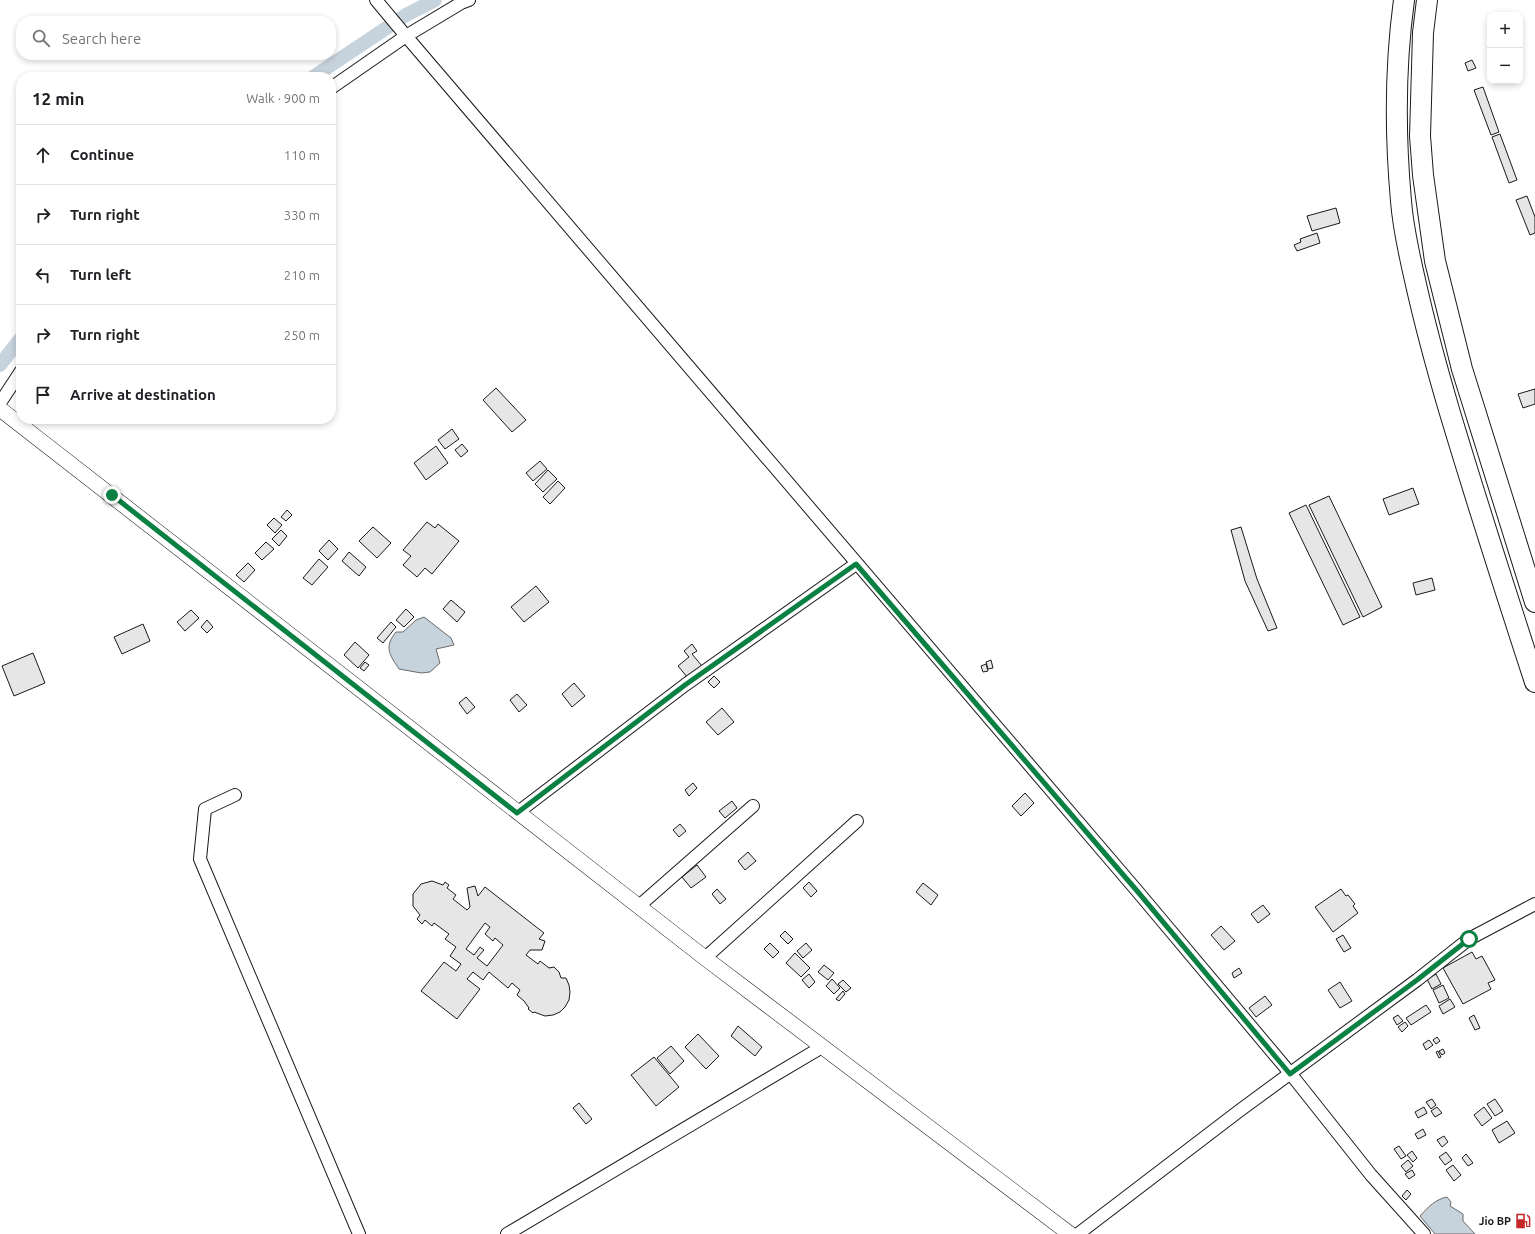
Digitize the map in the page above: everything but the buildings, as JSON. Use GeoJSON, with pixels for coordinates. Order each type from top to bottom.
{"type":"FeatureCollection","features":[{"type":"Feature","properties":{"kind":"highway"},"geometry":{"type":"LineString","coordinates":[[1404,0],[1397,84],[1397,142],[1401,202],[1408,250],[1430,346],[1499,571],[1535,682]]}},
{"type":"Feature","properties":{"kind":"highway"},"geometry":{"type":"LineString","coordinates":[[1427,0],[1423,33],[1420,136],[1423,175],[1435,261],[1462,369],[1535,602]]}},
{"type":"Feature","properties":{"kind":"street"},"geometry":{"type":"LineString","coordinates":[[376,0],[856,564],[1138,892],[1290,1074],[1371,1175],[1424,1234]]}},
{"type":"Feature","properties":{"kind":"street"},"geometry":{"type":"LineString","coordinates":[[336,84],[402,32],[469,0]]}},
{"type":"Feature","properties":{"kind":"street"},"geometry":{"type":"LineString","coordinates":[[0,403],[16,379]]}},
{"type":"Feature","properties":{"kind":"street"},"geometry":{"type":"LineString","coordinates":[[0,409],[16,421]]}},
{"type":"Feature","properties":{"kind":"street"},"geometry":{"type":"LineString","coordinates":[[19,424],[705,958],[1070,1234]]}},
{"type":"Feature","properties":{"kind":"street"},"geometry":{"type":"LineString","coordinates":[[517,813],[685,685],[856,564]]}},
{"type":"Feature","properties":{"kind":"street"},"geometry":{"type":"LineString","coordinates":[[235,794],[205,809],[200,859],[359,1234]]}},
{"type":"Feature","properties":{"kind":"street"},"geometry":{"type":"LineString","coordinates":[[639,906],[753,806]]}},
{"type":"Feature","properties":{"kind":"street"},"geometry":{"type":"LineString","coordinates":[[705,958],[857,821]]}},
{"type":"Feature","properties":{"kind":"street"},"geometry":{"type":"LineString","coordinates":[[1078,1234],[1417,980],[1469,939],[1535,904]]}},
{"type":"Feature","properties":{"kind":"street"},"geometry":{"type":"LineString","coordinates":[[506,1234],[822,1047]]}},
{"type":"Feature","properties":{"kind":"shaded area"},"geometry":{"type":"Polygon","coordinates":[[[424,617],[451,638],[454,645],[436,649],[440,663],[430,672],[421,673],[399,669],[390,655],[389,646],[392,637],[396,632],[403,632],[416,620],[424,617]]]}},
{"type":"Feature","properties":{"kind":"shaded area"},"geometry":{"type":"Polygon","coordinates":[[[1447,1197],[1451,1202],[1450,1206],[1463,1214],[1463,1221],[1475,1234],[1435,1234],[1420,1216],[1432,1204],[1447,1197]]]}},
{"type":"Feature","properties":{"kind":"waterway"},"geometry":{"type":"LineString","coordinates":[[320,72],[406,15],[435,0]]}},
{"type":"Feature","properties":{"kind":"waterway"},"geometry":{"type":"LineString","coordinates":[[0,365],[16,344]]}},
{"type":"Feature","properties":{"kind":"place","name":"Jio BP"},"geometry":{"type":"Point","coordinates":[1523,1221]}},
{"type":"Feature","properties":{"kind":"route"},"geometry":{"type":"LineString","coordinates":[[112,495],[517,813],[685,685],[856,564],[1138,892],[1290,1074],[1417,980],[1469,939]]}}]}
